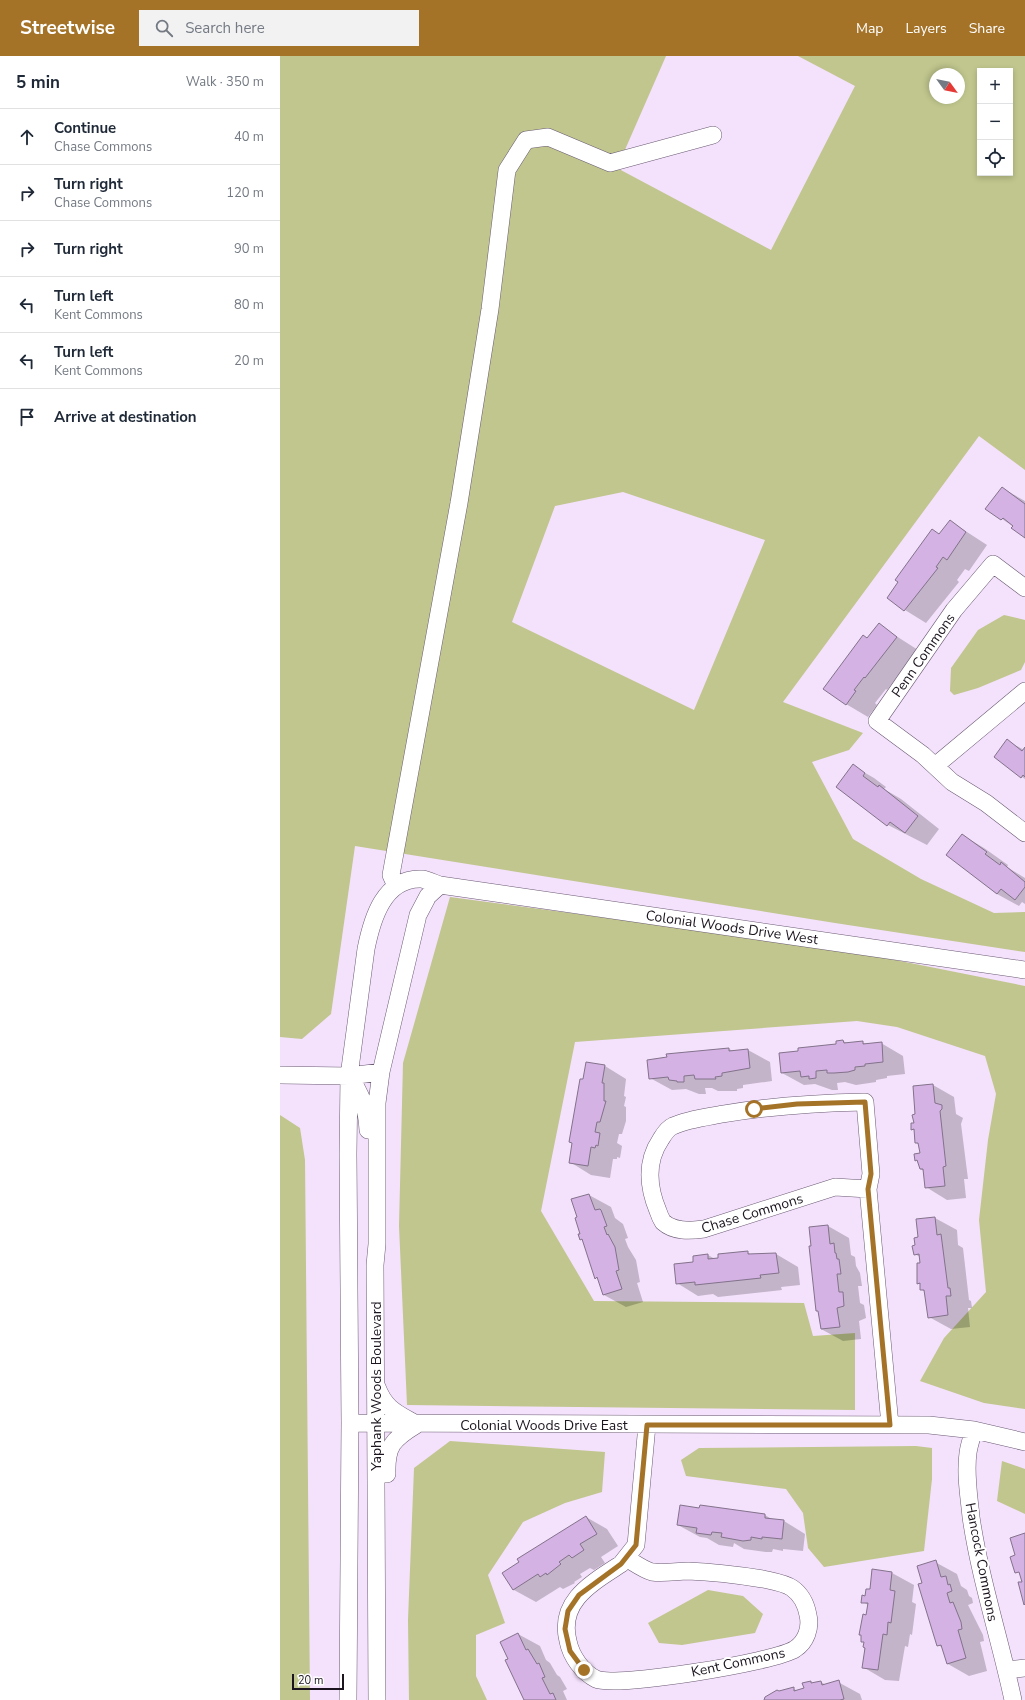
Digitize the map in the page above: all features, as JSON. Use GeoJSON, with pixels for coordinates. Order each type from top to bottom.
{"type":"FeatureCollection","features":[{"type":"Feature","properties":{"kind":"street"},"geometry":{"type":"LineString","coordinates":[[396,886],[391,875],[459,503],[490,308],[507,170],[526,140],[548,137],[610,163],[713,135]]}},
{"type":"Feature","properties":{"kind":"street","name":"Penn Commons"},"geometry":{"type":"LineString","coordinates":[[1025,588],[993,564],[954,610],[877,721],[923,755],[952,782],[986,804],[1025,833]]}},
{"type":"Feature","properties":{"kind":"street"},"geometry":{"type":"LineString","coordinates":[[935,766],[1025,691]]}},
{"type":"Feature","properties":{"kind":"street","name":"Yaphank Woods Boulevard"},"geometry":{"type":"LineString","coordinates":[[348,1700],[350,1423],[348,1154],[349,1076],[370,929],[377,910],[386,896],[396,886],[408,880],[423,879],[440,885],[428,896],[418,915],[381,1072],[377,1103],[377,1244],[375,1265],[377,1700]]}},
{"type":"Feature","properties":{"kind":"street","name":"Colonial Woods Drive West"},"geometry":{"type":"LineString","coordinates":[[440,885],[1025,970]]}},
{"type":"Feature","properties":{"kind":"street"},"geometry":{"type":"LineString","coordinates":[[280,1075],[349,1076],[381,1072]]}},
{"type":"Feature","properties":{"kind":"street"},"geometry":{"type":"LineString","coordinates":[[349,1076],[361,1094],[367,1113],[367,1252],[375,1265]]}},
{"type":"Feature","properties":{"kind":"street","name":"Chase Commons"},"geometry":{"type":"LineString","coordinates":[[868,1189],[835,1187],[704,1229],[690,1231],[674,1228],[662,1221],[654,1202],[649,1174],[654,1148],[663,1135],[672,1126],[699,1118],[754,1109],[797,1104],[865,1102],[871,1174],[868,1189],[890,1425]]}},
{"type":"Feature","properties":{"kind":"street"},"geometry":{"type":"LineString","coordinates":[[376,1385],[382,1400],[386,1404],[416,1424],[398,1436],[391,1445],[387,1458],[387,1549],[377,1563]]}},
{"type":"Feature","properties":{"kind":"street","name":"Colonial Woods Drive East"},"geometry":{"type":"LineString","coordinates":[[350,1423],[929,1425],[974,1430],[1025,1442]]}},
{"type":"Feature","properties":{"kind":"street","name":"Kent Commons"},"geometry":{"type":"LineString","coordinates":[[626,1558],[651,1572],[724,1572],[769,1580],[792,1587],[805,1601],[810,1621],[807,1636],[795,1650],[724,1668],[650,1678],[597,1680],[584,1670],[570,1651],[565,1629],[568,1611],[579,1595],[621,1564],[636,1545],[647,1425]]}},
{"type":"Feature","properties":{"kind":"street","name":"Hancock Commons"},"geometry":{"type":"LineString","coordinates":[[974,1430],[968,1453],[968,1490],[975,1541],[988,1603],[1007,1670],[1013,1700]]}},
{"type":"Feature","properties":{"kind":"street"},"geometry":{"type":"LineString","coordinates":[[1007,1670],[1025,1668]]}},
{"type":"Feature","properties":{"kind":"green space"},"geometry":{"type":"Polygon","coordinates":[[[280,56],[666,56],[617,168],[771,250],[855,86],[798,56],[1025,56],[1025,470],[979,436],[783,702],[863,733],[849,750],[812,762],[853,839],[921,879],[994,913],[1025,912],[1025,952],[355,846],[331,1014],[302,1039],[280,1037],[280,56]],[[623,492],[555,506],[512,622],[694,710],[765,540],[623,492]]]}},
{"type":"Feature","properties":{"kind":"green space"},"geometry":{"type":"Polygon","coordinates":[[[1004,615],[1025,620],[1025,662],[1021,670],[978,688],[954,695],[950,691],[951,668],[978,630],[1004,615]]]}},
{"type":"Feature","properties":{"kind":"green space"},"geometry":{"type":"Polygon","coordinates":[[[450,897],[840,949],[1025,986],[1025,1409],[984,1403],[920,1381],[944,1338],[986,1292],[979,1220],[988,1140],[996,1094],[985,1056],[897,1027],[857,1021],[575,1042],[541,1211],[594,1301],[804,1303],[813,1336],[855,1333],[855,1410],[407,1405],[399,1226],[403,1063],[450,897]]]}},
{"type":"Feature","properties":{"kind":"green space"},"geometry":{"type":"Polygon","coordinates":[[[280,1115],[300,1128],[305,1160],[310,1700],[280,1700],[280,1115]]]}},
{"type":"Feature","properties":{"kind":"green space"},"geometry":{"type":"Polygon","coordinates":[[[450,1441],[605,1452],[602,1492],[565,1503],[523,1522],[488,1575],[505,1623],[476,1635],[476,1676],[487,1700],[409,1700],[408,1620],[414,1468],[450,1441]]]}},
{"type":"Feature","properties":{"kind":"green space"},"geometry":{"type":"Polygon","coordinates":[[[916,1446],[932,1448],[932,1479],[924,1551],[824,1567],[808,1548],[803,1513],[786,1489],[686,1476],[681,1460],[699,1448],[916,1446]]]}},
{"type":"Feature","properties":{"kind":"green space"},"geometry":{"type":"Polygon","coordinates":[[[1002,1461],[1025,1469],[1025,1514],[997,1501],[1002,1461]]]}},
{"type":"Feature","properties":{"kind":"green space"},"geometry":{"type":"Polygon","coordinates":[[[708,1590],[743,1596],[763,1614],[755,1633],[682,1645],[659,1643],[648,1623],[708,1590]]]}},
{"type":"Feature","properties":{"kind":"building"},"geometry":{"type":"Polygon","coordinates":[[[1002,487],[1025,504],[1025,538],[1011,528],[1013,526],[1003,518],[1001,520],[985,509],[1002,487]]]}},
{"type":"Feature","properties":{"kind":"building"},"geometry":{"type":"Polygon","coordinates":[[[950,520],[966,532],[947,560],[943,557],[936,567],[938,568],[904,611],[887,598],[898,582],[895,580],[932,529],[939,534],[950,520]]]}},
{"type":"Feature","properties":{"kind":"building"},"geometry":{"type":"Polygon","coordinates":[[[879,623],[897,637],[854,690],[856,691],[846,705],[823,689],[863,635],[867,638],[879,623]]]}},
{"type":"Feature","properties":{"kind":"building"},"geometry":{"type":"Polygon","coordinates":[[[1007,739],[1022,751],[1025,747],[1025,777],[1023,775],[1021,778],[994,757],[1007,739]]]}},
{"type":"Feature","properties":{"kind":"building"},"geometry":{"type":"Polygon","coordinates":[[[853,764],[865,773],[863,776],[878,787],[879,785],[918,816],[905,833],[890,822],[887,826],[836,787],[853,764]]]}},
{"type":"Feature","properties":{"kind":"building"},"geometry":{"type":"Polygon","coordinates":[[[962,834],[987,852],[985,854],[1000,865],[1001,862],[1025,882],[1025,887],[1015,900],[1001,889],[997,894],[946,855],[962,834]]]}},
{"type":"Feature","properties":{"kind":"building"},"geometry":{"type":"Polygon","coordinates":[[[843,1040],[844,1043],[863,1041],[863,1044],[882,1042],[883,1062],[865,1064],[865,1066],[855,1067],[855,1070],[848,1072],[827,1073],[827,1070],[816,1071],[816,1078],[809,1079],[809,1076],[801,1077],[800,1071],[781,1073],[779,1053],[798,1051],[798,1048],[836,1044],[836,1041],[843,1040]]]}},
{"type":"Feature","properties":{"kind":"building"},"geometry":{"type":"Polygon","coordinates":[[[729,1048],[729,1051],[748,1049],[750,1068],[722,1073],[722,1076],[715,1077],[716,1079],[695,1079],[694,1075],[684,1076],[684,1082],[669,1080],[668,1077],[649,1079],[647,1060],[667,1057],[666,1054],[729,1048]]]}},
{"type":"Feature","properties":{"kind":"building"},"geometry":{"type":"Polygon","coordinates":[[[586,1062],[605,1065],[602,1083],[604,1083],[604,1101],[606,1101],[600,1122],[597,1122],[595,1132],[600,1133],[598,1146],[596,1145],[595,1148],[591,1147],[588,1166],[569,1163],[572,1143],[569,1142],[580,1079],[583,1079],[586,1062]]]}},
{"type":"Feature","properties":{"kind":"building"},"geometry":{"type":"Polygon","coordinates":[[[933,1084],[935,1103],[942,1105],[942,1109],[940,1111],[946,1166],[943,1167],[945,1186],[925,1188],[923,1169],[920,1169],[917,1160],[915,1161],[914,1154],[920,1153],[918,1143],[915,1143],[914,1129],[911,1130],[911,1123],[914,1123],[912,1115],[915,1114],[913,1086],[933,1084]]]}},
{"type":"Feature","properties":{"kind":"building"},"geometry":{"type":"Polygon","coordinates":[[[589,1194],[595,1210],[601,1210],[607,1226],[604,1227],[607,1235],[608,1234],[615,1247],[619,1270],[616,1271],[622,1289],[603,1295],[597,1277],[595,1279],[582,1239],[580,1240],[578,1234],[580,1234],[575,1218],[577,1217],[571,1199],[589,1194]]]}},
{"type":"Feature","properties":{"kind":"building"},"geometry":{"type":"Polygon","coordinates":[[[935,1217],[937,1235],[941,1234],[948,1288],[950,1288],[951,1296],[946,1296],[948,1315],[928,1318],[924,1290],[920,1290],[920,1283],[917,1284],[917,1263],[920,1263],[919,1254],[914,1255],[912,1246],[915,1245],[914,1238],[918,1237],[916,1219],[935,1217]]]}},
{"type":"Feature","properties":{"kind":"building"},"geometry":{"type":"Polygon","coordinates":[[[828,1225],[830,1244],[834,1243],[835,1253],[837,1259],[839,1259],[841,1274],[837,1274],[839,1292],[843,1292],[844,1306],[837,1308],[840,1327],[821,1329],[818,1311],[816,1311],[809,1246],[811,1246],[809,1227],[828,1225]]]}},
{"type":"Feature","properties":{"kind":"building"},"geometry":{"type":"Polygon","coordinates":[[[748,1251],[748,1254],[776,1253],[779,1273],[760,1275],[761,1278],[695,1285],[695,1282],[676,1284],[674,1264],[693,1262],[693,1256],[708,1254],[708,1259],[718,1258],[718,1254],[748,1251]]]}},
{"type":"Feature","properties":{"kind":"building"},"geometry":{"type":"Polygon","coordinates":[[[680,1505],[699,1508],[700,1505],[765,1514],[765,1518],[784,1520],[782,1539],[762,1537],[762,1539],[751,1537],[751,1540],[743,1541],[721,1537],[722,1533],[712,1532],[711,1535],[696,1533],[697,1528],[677,1525],[680,1505]]]}},
{"type":"Feature","properties":{"kind":"building"},"geometry":{"type":"Polygon","coordinates":[[[586,1516],[597,1534],[580,1544],[584,1550],[572,1558],[569,1555],[559,1562],[561,1564],[547,1575],[546,1573],[540,1577],[538,1574],[513,1590],[502,1573],[519,1562],[517,1559],[586,1516]]]}},
{"type":"Feature","properties":{"kind":"building"},"geometry":{"type":"Polygon","coordinates":[[[1025,1533],[1024,1605],[1018,1582],[1022,1582],[1019,1572],[1015,1573],[1010,1557],[1015,1555],[1010,1538],[1025,1533]]]}},
{"type":"Feature","properties":{"kind":"building"},"geometry":{"type":"Polygon","coordinates":[[[936,1560],[941,1577],[946,1576],[948,1585],[950,1584],[952,1591],[947,1593],[950,1603],[953,1602],[961,1622],[962,1629],[958,1630],[966,1658],[947,1664],[941,1645],[937,1646],[918,1584],[922,1583],[917,1566],[936,1560]]]}},
{"type":"Feature","properties":{"kind":"building"},"geometry":{"type":"Polygon","coordinates":[[[872,1569],[892,1572],[890,1590],[895,1591],[891,1623],[888,1622],[887,1635],[883,1634],[878,1670],[862,1668],[865,1648],[863,1647],[864,1642],[861,1642],[861,1635],[859,1635],[863,1614],[866,1615],[868,1603],[861,1603],[862,1595],[865,1596],[866,1589],[870,1589],[872,1569]]]}},
{"type":"Feature","properties":{"kind":"building"},"geometry":{"type":"Polygon","coordinates":[[[518,1633],[526,1650],[528,1649],[537,1664],[539,1663],[545,1677],[542,1678],[550,1694],[553,1693],[556,1700],[524,1700],[505,1660],[508,1659],[500,1642],[518,1633]]]}},
{"type":"Feature","properties":{"kind":"building"},"geometry":{"type":"Polygon","coordinates":[[[839,1680],[844,1699],[764,1700],[765,1697],[777,1690],[779,1691],[794,1687],[794,1691],[804,1688],[802,1683],[821,1681],[822,1685],[839,1680]]]}},
{"type":"Feature","properties":{"kind":"route"},"geometry":{"type":"LineString","coordinates":[[584,1670],[570,1651],[565,1629],[568,1611],[579,1595],[621,1564],[636,1545],[647,1425],[890,1425],[868,1189],[871,1174],[865,1102],[797,1104],[754,1109]]}}]}
